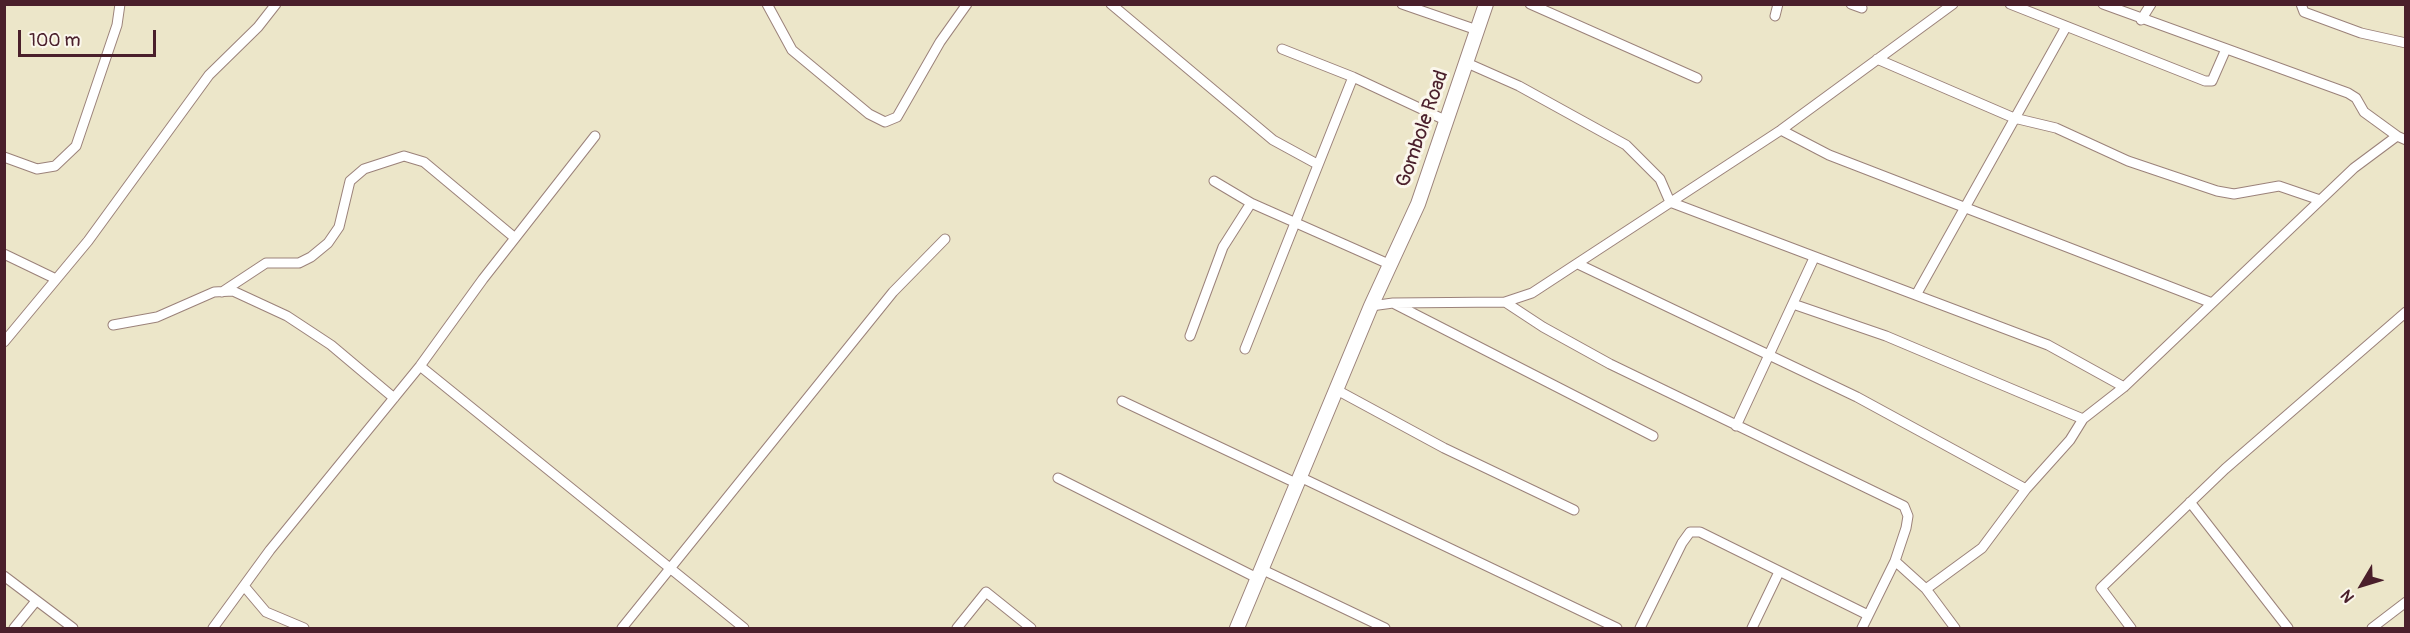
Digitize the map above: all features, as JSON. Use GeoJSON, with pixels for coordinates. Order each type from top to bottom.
{"type":"FeatureCollection","features":[{"type":"Feature","properties":{"kind":"street"},"geometry":{"type":"LineString","coordinates":[[4,158],[37,168],[55,166],[76,146],[117,25],[120,4]]}},
{"type":"Feature","properties":{"kind":"street"},"geometry":{"type":"LineString","coordinates":[[4,342],[88,241],[209,75],[258,27],[276,4]]}},
{"type":"Feature","properties":{"kind":"street"},"geometry":{"type":"LineString","coordinates":[[771,7],[792,50],[868,114],[885,122],[897,117],[940,42],[967,4]]}},
{"type":"Feature","properties":{"kind":"street"},"geometry":{"type":"LineString","coordinates":[[1111,4],[1273,140],[1317,164]]}},
{"type":"Feature","properties":{"kind":"street"},"geometry":{"type":"LineString","coordinates":[[1402,4],[1477,30]]}},
{"type":"Feature","properties":{"kind":"street","name":"Gombole Road"},"geometry":{"type":"LineString","coordinates":[[1237,628],[1335,389],[1418,204],[1486,4]]}},
{"type":"Feature","properties":{"kind":"street"},"geometry":{"type":"LineString","coordinates":[[1530,4],[1697,78]]}},
{"type":"Feature","properties":{"kind":"street"},"geometry":{"type":"LineString","coordinates":[[1775,16],[1778,4]]}},
{"type":"Feature","properties":{"kind":"street"},"geometry":{"type":"LineString","coordinates":[[1851,4],[1862,8]]}},
{"type":"Feature","properties":{"kind":"street"},"geometry":{"type":"LineString","coordinates":[[1371,306],[1393,303],[1505,302],[1532,293],[1781,129],[1953,4]]}},
{"type":"Feature","properties":{"kind":"street"},"geometry":{"type":"LineString","coordinates":[[2010,4],[2210,82],[2226,49]]}},
{"type":"Feature","properties":{"kind":"street"},"geometry":{"type":"LineString","coordinates":[[1926,589],[1982,548],[2026,489],[2070,440],[2084,419],[2124,387],[2354,168],[2401,138],[2364,112],[2356,98],[2348,93],[2316,79],[2141,20],[2103,4]]}},
{"type":"Feature","properties":{"kind":"street"},"geometry":{"type":"LineString","coordinates":[[2141,20],[2151,4]]}},
{"type":"Feature","properties":{"kind":"street"},"geometry":{"type":"LineString","coordinates":[[2301,4],[2304,12],[2361,33],[2406,43]]}},
{"type":"Feature","properties":{"kind":"street"},"geometry":{"type":"LineString","coordinates":[[1916,295],[2066,27]]}},
{"type":"Feature","properties":{"kind":"street"},"geometry":{"type":"LineString","coordinates":[[1281,49],[1353,77],[1445,120]]}},
{"type":"Feature","properties":{"kind":"street"},"geometry":{"type":"LineString","coordinates":[[1877,59],[2014,118],[2056,128],[2128,161],[2217,191],[2234,194],[2279,186],[2320,200]]}},
{"type":"Feature","properties":{"kind":"street"},"geometry":{"type":"LineString","coordinates":[[1467,63],[1519,86],[1626,145],[1660,179],[1670,202],[2048,345],[2124,387]]}},
{"type":"Feature","properties":{"kind":"street"},"geometry":{"type":"LineString","coordinates":[[1245,349],[1353,77]]}},
{"type":"Feature","properties":{"kind":"street"},"geometry":{"type":"LineString","coordinates":[[1781,129],[1829,155],[2212,303]]}},
{"type":"Feature","properties":{"kind":"street"},"geometry":{"type":"LineString","coordinates":[[213,628],[420,366],[515,238],[595,136]]}},
{"type":"Feature","properties":{"kind":"street"},"geometry":{"type":"LineString","coordinates":[[222,292],[266,263],[299,263],[311,256],[328,243],[339,227],[350,181],[364,169],[404,156],[424,162],[515,238]]}},
{"type":"Feature","properties":{"kind":"street"},"geometry":{"type":"LineString","coordinates":[[1214,181],[1251,203],[1391,265]]}},
{"type":"Feature","properties":{"kind":"street"},"geometry":{"type":"LineString","coordinates":[[1190,336],[1223,247],[1251,203]]}},
{"type":"Feature","properties":{"kind":"street"},"geometry":{"type":"LineString","coordinates":[[622,628],[892,292],[945,239]]}},
{"type":"Feature","properties":{"kind":"street"},"geometry":{"type":"LineString","coordinates":[[4,254],[56,279]]}},
{"type":"Feature","properties":{"kind":"street"},"geometry":{"type":"LineString","coordinates":[[1736,426],[1771,355],[1814,258]]}},
{"type":"Feature","properties":{"kind":"street"},"geometry":{"type":"LineString","coordinates":[[1578,264],[1857,397],[2026,489]]}},
{"type":"Feature","properties":{"kind":"street"},"geometry":{"type":"LineString","coordinates":[[113,325],[158,317],[214,292],[233,291],[287,316],[331,345],[394,398]]}},
{"type":"Feature","properties":{"kind":"street"},"geometry":{"type":"LineString","coordinates":[[1505,302],[1543,327],[1610,364],[1904,506],[1908,516],[1895,561],[1862,628]]}},
{"type":"Feature","properties":{"kind":"street"},"geometry":{"type":"LineString","coordinates":[[1393,303],[1653,436]]}},
{"type":"Feature","properties":{"kind":"street"},"geometry":{"type":"LineString","coordinates":[[1793,304],[1886,336],[2084,419]]}},
{"type":"Feature","properties":{"kind":"street"},"geometry":{"type":"LineString","coordinates":[[2131,628],[2101,588],[2190,502],[2375,335],[2406,312]]}},
{"type":"Feature","properties":{"kind":"street"},"geometry":{"type":"LineString","coordinates":[[420,366],[744,628]]}},
{"type":"Feature","properties":{"kind":"street"},"geometry":{"type":"LineString","coordinates":[[1335,389],[1444,448],[1574,510]]}},
{"type":"Feature","properties":{"kind":"street"},"geometry":{"type":"LineString","coordinates":[[1122,401],[1299,480],[1617,628]]}},
{"type":"Feature","properties":{"kind":"street"},"geometry":{"type":"LineString","coordinates":[[1058,478],[1259,573],[1385,628]]}},
{"type":"Feature","properties":{"kind":"street"},"geometry":{"type":"LineString","coordinates":[[2190,502],[2288,628]]}},
{"type":"Feature","properties":{"kind":"street"},"geometry":{"type":"LineString","coordinates":[[1640,628],[1682,543],[1690,532],[1700,532],[1868,615]]}},
{"type":"Feature","properties":{"kind":"street"},"geometry":{"type":"LineString","coordinates":[[1895,561],[1926,589],[1955,628]]}},
{"type":"Feature","properties":{"kind":"street"},"geometry":{"type":"LineString","coordinates":[[1752,628],[1779,572]]}},
{"type":"Feature","properties":{"kind":"street"},"geometry":{"type":"LineString","coordinates":[[4,576],[73,628]]}},
{"type":"Feature","properties":{"kind":"street"},"geometry":{"type":"LineString","coordinates":[[244,586],[266,612],[304,628]]}},
{"type":"Feature","properties":{"kind":"street"},"geometry":{"type":"LineString","coordinates":[[957,628],[986,592],[1031,628]]}},
{"type":"Feature","properties":{"kind":"street"},"geometry":{"type":"LineString","coordinates":[[14,628],[36,601]]}},
{"type":"Feature","properties":{"kind":"street"},"geometry":{"type":"LineString","coordinates":[[2372,628],[2406,602]]}}]}
